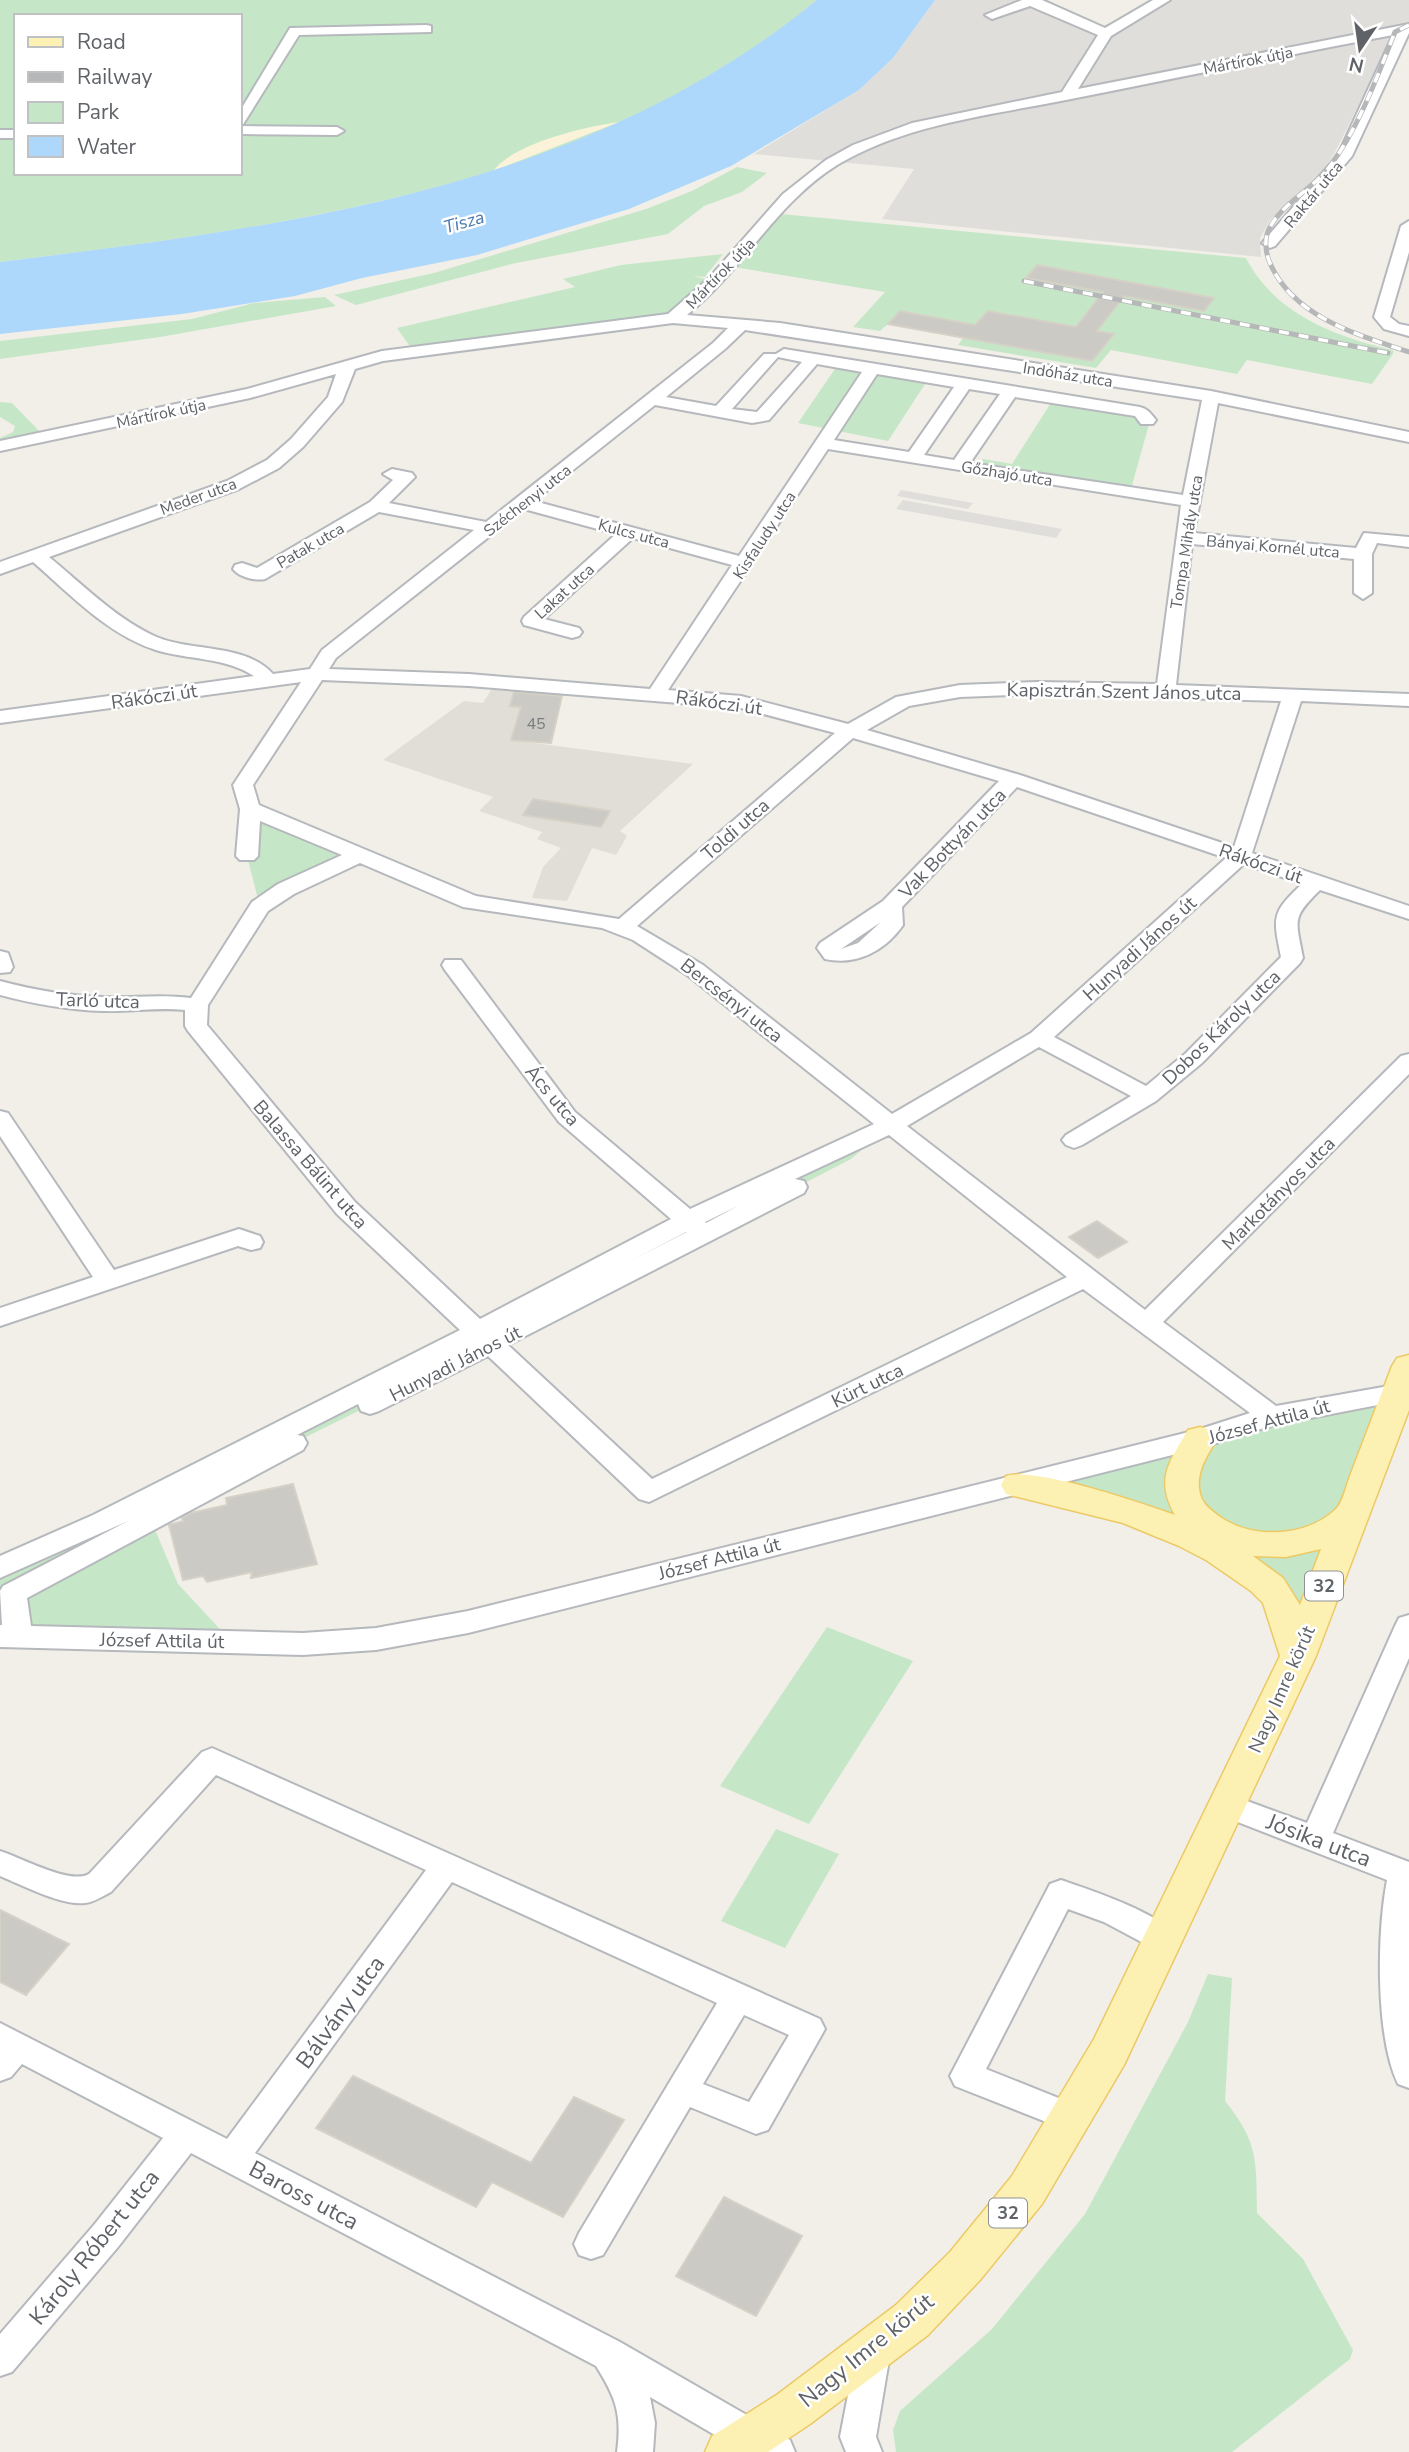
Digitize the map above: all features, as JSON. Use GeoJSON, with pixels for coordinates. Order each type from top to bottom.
{"type":"FeatureCollection","features":[{"type":"Feature","properties":{"kind":"main road","name":"Nagy Imre körút"},"geometry":{"type":"LineString","coordinates":[[752,2447],[794,2409],[912,2320],[965,2266],[1027,2190],[1109,2052],[1228,1806],[1298,1656],[1350,1517],[1406,1384]]}},
{"type":"Feature","properties":{"kind":"main road"},"geometry":{"type":"LineString","coordinates":[[1200,1439],[1182,1474],[1182,1493],[1188,1510],[1209,1528],[1230,1539],[1248,1544],[1278,1543],[1320,1536],[1350,1517]]}},
{"type":"Feature","properties":{"kind":"main road"},"geometry":{"type":"LineString","coordinates":[[1017,1485],[1088,1500],[1176,1527],[1227,1555],[1272,1588],[1298,1656]]}},
{"type":"Feature","properties":{"kind":"street"},"geometry":{"type":"LineString","coordinates":[[1067,96],[1106,33],[1163,0]]}},
{"type":"Feature","properties":{"kind":"street"},"geometry":{"type":"LineString","coordinates":[[992,15],[1034,1],[1106,33]]}},
{"type":"Feature","properties":{"kind":"street","name":"Mártírok útja"},"geometry":{"type":"LineString","coordinates":[[0,446],[250,393],[348,364],[419,350],[673,318],[697,301],[790,196],[831,163],[871,144],[916,128],[1407,28]]}},
{"type":"Feature","properties":{"kind":"street","name":"Raktár utca"},"geometry":{"type":"LineString","coordinates":[[1270,243],[1345,156],[1401,33],[1407,28]]}},
{"type":"Feature","properties":{"kind":"street"},"geometry":{"type":"LineString","coordinates":[[242,119],[295,31],[426,29]]}},
{"type":"Feature","properties":{"kind":"street"},"geometry":{"type":"LineString","coordinates":[[242,130],[337,131]]}},
{"type":"Feature","properties":{"kind":"street"},"geometry":{"type":"LineString","coordinates":[[1409,226],[1382,317],[1384,322],[1392,327],[1409,331]]}},
{"type":"Feature","properties":{"kind":"street"},"geometry":{"type":"LineString","coordinates":[[697,301],[706,313],[733,325]]}},
{"type":"Feature","properties":{"kind":"street","name":"Indóház utca"},"geometry":{"type":"LineString","coordinates":[[673,318],[792,330],[1211,396],[1409,437]]}},
{"type":"Feature","properties":{"kind":"street","name":"Széchenyi utca"},"geometry":{"type":"LineString","coordinates":[[315,674],[329,654],[652,399],[733,325]]}},
{"type":"Feature","properties":{"kind":"street"},"geometry":{"type":"LineString","coordinates":[[720,412],[777,356],[1140,412],[1147,420]]}},
{"type":"Feature","properties":{"kind":"street","name":"Meder utca"},"geometry":{"type":"LineString","coordinates":[[0,568],[233,485],[273,464],[297,443],[336,398],[348,364]]}},
{"type":"Feature","properties":{"kind":"street"},"geometry":{"type":"LineString","coordinates":[[652,399],[752,418],[763,416],[809,364]]}},
{"type":"Feature","properties":{"kind":"street","name":"Kisfaludy utca"},"geometry":{"type":"LineString","coordinates":[[656,694],[869,374]]}},
{"type":"Feature","properties":{"kind":"street"},"geometry":{"type":"LineString","coordinates":[[913,459],[964,384]]}},
{"type":"Feature","properties":{"kind":"street"},"geometry":{"type":"LineString","coordinates":[[959,466],[1011,391]]}},
{"type":"Feature","properties":{"kind":"street","name":"Tompa Mihály utca"},"geometry":{"type":"LineString","coordinates":[[1166,690],[1184,538],[1211,396]]}},
{"type":"Feature","properties":{"kind":"street","name":"Gőzhajó utca"},"geometry":{"type":"LineString","coordinates":[[824,443],[913,459],[1190,500]]}},
{"type":"Feature","properties":{"kind":"street","name":"Patak utca"},"geometry":{"type":"LineString","coordinates":[[242,569],[258,575],[376,506],[406,477],[392,474]]}},
{"type":"Feature","properties":{"kind":"street","name":"Kulcs utca"},"geometry":{"type":"LineString","coordinates":[[523,503],[745,563]]}},
{"type":"Feature","properties":{"kind":"street"},"geometry":{"type":"LineString","coordinates":[[376,506],[491,528]]}},
{"type":"Feature","properties":{"kind":"street","name":"Lakat utca"},"geometry":{"type":"LineString","coordinates":[[572,632],[531,621],[629,532]]}},
{"type":"Feature","properties":{"kind":"street","name":"Bányai Kornél utca"},"geometry":{"type":"LineString","coordinates":[[1363,593],[1363,554],[1370,537],[1409,542]]}},
{"type":"Feature","properties":{"kind":"street","name":"Bányai Kornél utca"},"geometry":{"type":"LineString","coordinates":[[1184,538],[1363,554]]}},
{"type":"Feature","properties":{"kind":"street"},"geometry":{"type":"LineString","coordinates":[[35,555],[132,632],[162,646],[238,661],[264,672],[268,680]]}},
{"type":"Feature","properties":{"kind":"street"},"geometry":{"type":"LineString","coordinates":[[247,856],[250,809],[243,785],[315,674]]}},
{"type":"Feature","properties":{"kind":"street","name":"Rákóczi út"},"geometry":{"type":"LineString","coordinates":[[0,717],[315,674],[469,680],[741,702],[1013,779],[1409,913]]}},
{"type":"Feature","properties":{"kind":"street","name":"Kapisztrán Szent János utca"},"geometry":{"type":"LineString","coordinates":[[848,732],[903,701],[960,691],[1037,688],[1166,690],[1409,701]]}},
{"type":"Feature","properties":{"kind":"street"},"geometry":{"type":"LineString","coordinates":[[1241,856],[1293,695]]}},
{"type":"Feature","properties":{"kind":"street","name":"Toldi utca"},"geometry":{"type":"LineString","coordinates":[[623,927],[848,732]]}},
{"type":"Feature","properties":{"kind":"street","name":"Vak Bottyán utca"},"geometry":{"type":"LineString","coordinates":[[891,906],[1013,779]]}},
{"type":"Feature","properties":{"kind":"street","name":"Bercsényi utca"},"geometry":{"type":"LineString","coordinates":[[250,809],[471,902],[579,916],[623,927],[656,943],[695,970],[1085,1278],[1272,1416]]}},
{"type":"Feature","properties":{"kind":"street"},"geometry":{"type":"LineString","coordinates":[[197,1005],[260,907],[286,890],[359,855]]}},
{"type":"Feature","properties":{"kind":"street","name":"Hunyadi János út"},"geometry":{"type":"LineString","coordinates":[[4,1582],[116,1540],[484,1339],[696,1227],[851,1159],[891,1125],[1039,1038],[1241,856]]}},
{"type":"Feature","properties":{"kind":"street","name":"Dobos Károly utca"},"geometry":{"type":"LineString","coordinates":[[1074,1140],[1148,1096],[1194,1058],[1292,958],[1291,939],[1285,922],[1292,905],[1316,882]]}},
{"type":"Feature","properties":{"kind":"street","name":"Ács utca"},"geometry":{"type":"LineString","coordinates":[[453,965],[567,1118],[696,1227]]}},
{"type":"Feature","properties":{"kind":"street","name":"Tarló utca"},"geometry":{"type":"LineString","coordinates":[[1,971],[37,998],[104,1004],[162,1001],[197,1005]]}},
{"type":"Feature","properties":{"kind":"street","name":"Balassa Bálint utca"},"geometry":{"type":"LineString","coordinates":[[197,1005],[196,1026],[346,1208],[649,1492]]}},
{"type":"Feature","properties":{"kind":"street"},"geometry":{"type":"LineString","coordinates":[[1039,1038],[1148,1096]]}},
{"type":"Feature","properties":{"kind":"street","name":"Markotányos utca"},"geometry":{"type":"LineString","coordinates":[[1146,1324],[1409,1061]]}},
{"type":"Feature","properties":{"kind":"street"},"geometry":{"type":"LineString","coordinates":[[0,1118],[108,1281]]}},
{"type":"Feature","properties":{"kind":"street"},"geometry":{"type":"LineString","coordinates":[[0,1317],[239,1237],[251,1242]]}},
{"type":"Feature","properties":{"kind":"street","name":"Kürt utca"},"geometry":{"type":"LineString","coordinates":[[649,1492],[1085,1278]]}},
{"type":"Feature","properties":{"kind":"street","name":"József Attila út"},"geometry":{"type":"LineString","coordinates":[[10,1636],[303,1644],[376,1639],[468,1622],[1200,1439],[1272,1416],[1406,1384]]}},
{"type":"Feature","properties":{"kind":"street"},"geometry":{"type":"LineString","coordinates":[[4,1582],[14,1615],[10,1636]]}},
{"type":"Feature","properties":{"kind":"street"},"geometry":{"type":"LineString","coordinates":[[1315,1837],[1409,1626]]}},
{"type":"Feature","properties":{"kind":"street"},"geometry":{"type":"LineString","coordinates":[[9,1872],[67,1889],[85,1891],[100,1883],[212,1760],[447,1865],[587,1933],[809,2029],[756,2120],[683,2090]]}},
{"type":"Feature","properties":{"kind":"street","name":"Jósika utca"},"geometry":{"type":"LineString","coordinates":[[1228,1806],[1407,1874]]}},
{"type":"Feature","properties":{"kind":"street","name":"Bálvány utca"},"geometry":{"type":"LineString","coordinates":[[232,2158],[447,1865]]}},
{"type":"Feature","properties":{"kind":"street"},"geometry":{"type":"LineString","coordinates":[[1407,1874],[1398,1900],[1396,1973],[1409,2074]]}},
{"type":"Feature","properties":{"kind":"street"},"geometry":{"type":"LineString","coordinates":[[1069,2117],[966,2076],[1061,1893],[1115,1913],[1164,1941]]}},
{"type":"Feature","properties":{"kind":"street"},"geometry":{"type":"LineString","coordinates":[[591,2244],[737,1998]]}},
{"type":"Feature","properties":{"kind":"street","name":"Baross utca"},"geometry":{"type":"LineString","coordinates":[[6,2050],[186,2134],[608,2354],[752,2447]]}},
{"type":"Feature","properties":{"kind":"street","name":"Károly Róbert utca"},"geometry":{"type":"LineString","coordinates":[[0,2360],[106,2236],[186,2134]]}},
{"type":"Feature","properties":{"kind":"street"},"geometry":{"type":"LineString","coordinates":[[864,2452],[858,2437],[874,2348]]}},
{"type":"Feature","properties":{"kind":"street"},"geometry":{"type":"LineString","coordinates":[[608,2354],[633,2394],[639,2424],[635,2452]]}},
{"type":"Feature","properties":{"kind":"shaded area"},"geometry":{"type":"Polygon","coordinates":[[[935,0],[1015,0],[1102,27],[1153,0],[1409,0],[1409,25],[1398,28],[1335,152],[1316,183],[1270,220],[1260,238],[1261,257],[882,219],[914,169],[754,154],[859,90],[893,58],[935,0]]]}},
{"type":"Feature","properties":{"kind":"shaded area"},"geometry":{"type":"Polygon","coordinates":[[[901,490],[973,503],[968,509],[897,496],[901,490]]]}},
{"type":"Feature","properties":{"kind":"shaded area"},"geometry":{"type":"Polygon","coordinates":[[[903,500],[1062,529],[1056,538],[896,509],[903,500]]]}},
{"type":"Feature","properties":{"kind":"shaded area"},"geometry":{"type":"Polygon","coordinates":[[[491,690],[515,690],[511,706],[521,707],[512,740],[693,764],[620,831],[627,836],[616,855],[592,848],[567,901],[532,898],[543,867],[561,848],[537,839],[542,832],[479,811],[493,797],[383,760],[464,701],[483,703],[491,690]]]}},
{"type":"Feature","properties":{"kind":"green space"},"geometry":{"type":"Polygon","coordinates":[[[0,0],[817,0],[782,28],[708,79],[668,101],[589,137],[508,166],[426,190],[342,210],[171,240],[0,262],[0,0]]]}},
{"type":"Feature","properties":{"kind":"green space"},"geometry":{"type":"Polygon","coordinates":[[[737,167],[767,173],[742,192],[704,206],[668,234],[516,263],[356,305],[334,295],[434,273],[646,209],[692,191],[737,167]]]}},
{"type":"Feature","properties":{"kind":"green space"},"geometry":{"type":"Polygon","coordinates":[[[781,214],[1246,258],[1273,294],[1308,320],[1349,338],[1393,350],[1393,354],[1372,384],[1247,360],[1237,374],[1111,350],[1096,368],[958,345],[963,338],[888,324],[880,331],[853,327],[885,292],[734,267],[781,214]]]}},
{"type":"Feature","properties":{"kind":"green space"},"geometry":{"type":"Polygon","coordinates":[[[723,254],[705,277],[693,276],[715,281],[673,318],[411,348],[397,328],[575,287],[563,279],[621,265],[723,254]]]}},
{"type":"Feature","properties":{"kind":"green space"},"geometry":{"type":"Polygon","coordinates":[[[325,297],[336,306],[160,337],[0,359],[0,341],[192,319],[254,303],[325,297]]]}},
{"type":"Feature","properties":{"kind":"green space"},"geometry":{"type":"Polygon","coordinates":[[[839,363],[929,378],[888,441],[798,423],[839,363]]]}},
{"type":"Feature","properties":{"kind":"green space"},"geometry":{"type":"Polygon","coordinates":[[[1054,398],[1151,417],[1131,489],[977,469],[983,459],[1012,464],[1054,398]]]}},
{"type":"Feature","properties":{"kind":"green space"},"geometry":{"type":"Polygon","coordinates":[[[0,402],[12,403],[42,434],[0,444],[0,438],[13,432],[15,426],[0,417],[0,402]]]}},
{"type":"Feature","properties":{"kind":"green space"},"geometry":{"type":"Polygon","coordinates":[[[250,809],[359,855],[260,907],[247,856],[250,809]]]}},
{"type":"Feature","properties":{"kind":"green space"},"geometry":{"type":"Polygon","coordinates":[[[891,1125],[851,1159],[310,1435],[141,1526],[156,1532],[178,1584],[231,1641],[0,1636],[0,1568],[891,1125]]]}},
{"type":"Feature","properties":{"kind":"green space"},"geometry":{"type":"Polygon","coordinates":[[[1400,1393],[1298,1656],[1284,1614],[1227,1555],[1018,1485],[1400,1393]]]}},
{"type":"Feature","properties":{"kind":"green space"},"geometry":{"type":"Polygon","coordinates":[[[827,1627],[913,1661],[809,1824],[720,1786],[827,1627]]]}},
{"type":"Feature","properties":{"kind":"green space"},"geometry":{"type":"Polygon","coordinates":[[[776,1829],[839,1854],[785,1948],[721,1921],[776,1829]]]}},
{"type":"Feature","properties":{"kind":"green space"},"geometry":{"type":"Polygon","coordinates":[[[1208,1974],[1232,1978],[1225,2101],[1250,2141],[1255,2166],[1257,2213],[1303,2259],[1353,2350],[1350,2359],[1232,2452],[896,2452],[893,2430],[900,2411],[992,2329],[1085,2214],[1188,2022],[1208,1974]]]}},
{"type":"Feature","properties":{"kind":"sand"},"geometry":{"type":"Polygon","coordinates":[[[619,122],[493,171],[517,152],[551,138],[619,122]]]}},
{"type":"Feature","properties":{"kind":"water","name":"Tisza"},"geometry":{"type":"Polygon","coordinates":[[[817,0],[935,0],[893,58],[859,90],[731,166],[629,209],[477,255],[362,278],[295,296],[182,314],[0,334],[0,262],[217,233],[324,213],[430,189],[532,157],[632,116],[727,64],[817,0]]]}},
{"type":"Feature","properties":{"kind":"building"},"geometry":{"type":"Polygon","coordinates":[[[1037,265],[1214,298],[1204,311],[1124,296],[1097,331],[1114,334],[1092,361],[888,324],[900,311],[975,325],[988,311],[1076,327],[1103,292],[1026,278],[1037,265]]]}},
{"type":"Feature","properties":{"kind":"building"},"geometry":{"type":"Polygon","coordinates":[[[514,692],[562,696],[551,743],[511,740],[521,707],[510,706],[514,692]]]}},
{"type":"Feature","properties":{"kind":"building"},"geometry":{"type":"Polygon","coordinates":[[[533,799],[610,811],[601,827],[523,815],[533,799]]]}},
{"type":"Feature","properties":{"kind":"building"},"geometry":{"type":"Polygon","coordinates":[[[1097,1221],[1127,1242],[1098,1258],[1069,1237],[1097,1221]]]}},
{"type":"Feature","properties":{"kind":"building"},"geometry":{"type":"Polygon","coordinates":[[[293,1484],[317,1564],[251,1578],[252,1572],[207,1582],[203,1576],[183,1580],[169,1525],[183,1521],[182,1518],[191,1513],[227,1505],[226,1498],[293,1484]]]}},
{"type":"Feature","properties":{"kind":"building"},"geometry":{"type":"Polygon","coordinates":[[[0,1910],[69,1944],[26,1995],[0,1982],[0,1910]]]}},
{"type":"Feature","properties":{"kind":"building"},"geometry":{"type":"Polygon","coordinates":[[[353,2076],[531,2163],[574,2097],[624,2120],[563,2217],[492,2182],[476,2207],[316,2128],[353,2076]]]}},
{"type":"Feature","properties":{"kind":"building"},"geometry":{"type":"Polygon","coordinates":[[[724,2197],[802,2236],[756,2316],[676,2276],[724,2197]]]}},
{"type":"Feature","properties":{"kind":"railway"},"geometry":{"type":"LineString","coordinates":[[1409,25],[1395,32],[1367,101],[1340,151],[1323,174],[1276,218],[1268,231],[1266,245],[1270,263],[1280,282],[1311,310],[1349,331],[1409,352]]}},
{"type":"Feature","properties":{"kind":"railway"},"geometry":{"type":"LineString","coordinates":[[1024,281],[1388,353]]}}]}
